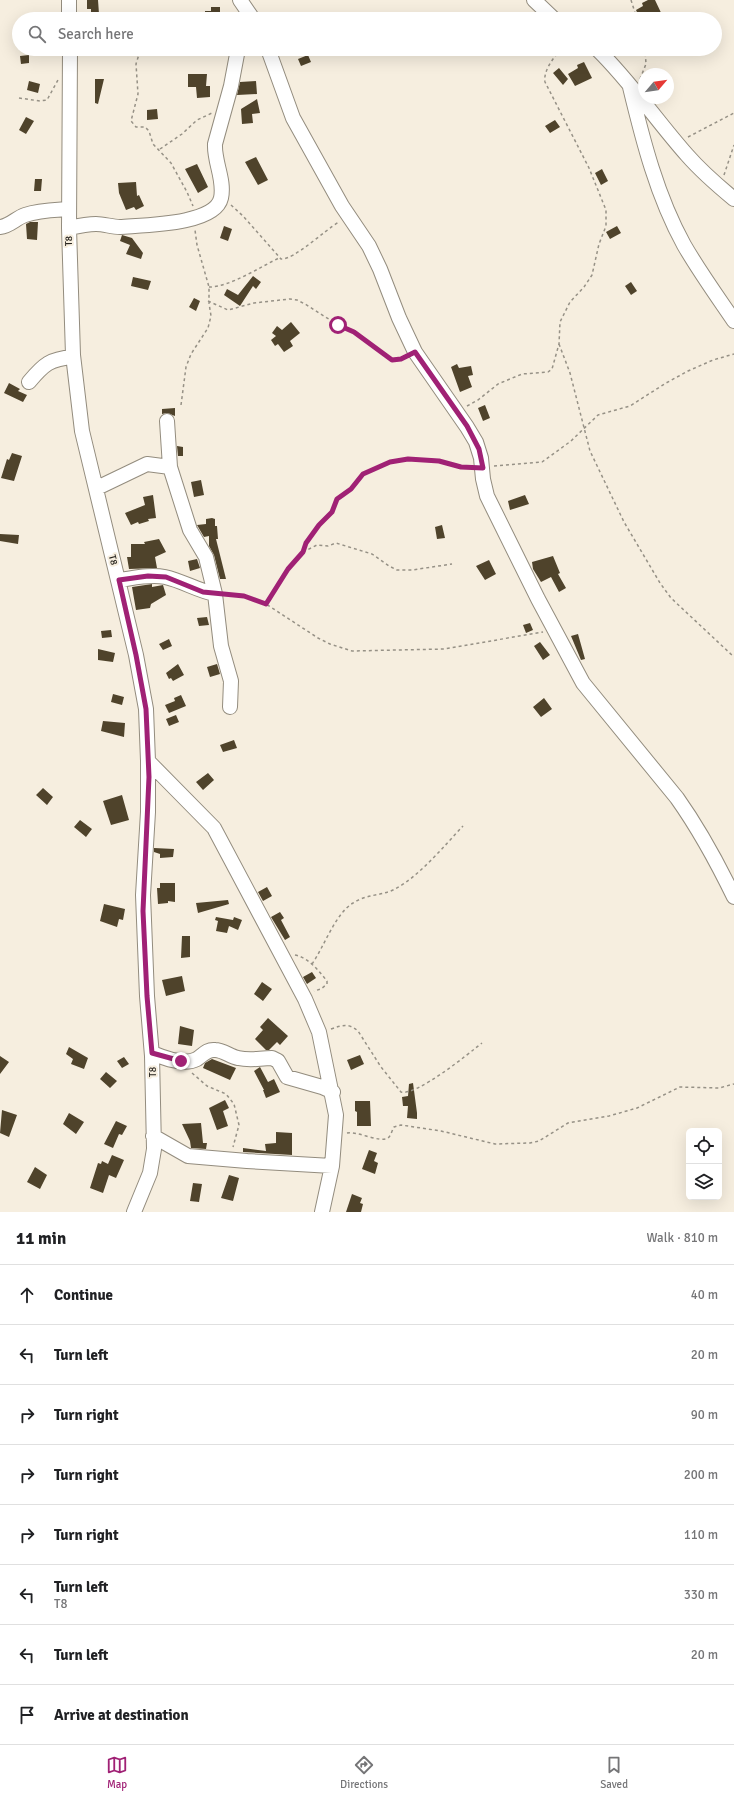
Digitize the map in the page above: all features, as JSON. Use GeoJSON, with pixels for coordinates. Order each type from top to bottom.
{"type":"FeatureCollection","features":[{"type":"Feature","properties":{"kind":"street"},"geometry":{"type":"LineString","coordinates":[[69,0],[69,12]]}},
{"type":"Feature","properties":{"kind":"street"},"geometry":{"type":"LineString","coordinates":[[534,0],[547,12]]}},
{"type":"Feature","properties":{"kind":"street"},"geometry":{"type":"LineString","coordinates":[[241,12],[242,2]]}},
{"type":"Feature","properties":{"kind":"street"},"geometry":{"type":"LineString","coordinates":[[242,2],[248,12]]}},
{"type":"Feature","properties":{"kind":"street","name":"T8"},"geometry":{"type":"LineString","coordinates":[[70,56],[69,228],[73,357],[82,431],[119,580],[136,655],[146,709],[148,812],[143,895],[147,996],[152,1053],[154,1149],[152,1166],[134,1212]]}},
{"type":"Feature","properties":{"kind":"street"},"geometry":{"type":"LineString","coordinates":[[69,228],[96,224],[121,227],[179,222],[196,218],[215,209],[220,203],[222,190],[215,152],[215,140],[220,130],[237,56]]}},
{"type":"Feature","properties":{"kind":"street"},"geometry":{"type":"LineString","coordinates":[[271,56],[293,118],[349,217],[374,256],[398,318],[415,352],[476,442],[483,468],[487,496],[554,630],[583,683],[677,798],[710,850],[734,897]]}},
{"type":"Feature","properties":{"kind":"street"},"geometry":{"type":"LineString","coordinates":[[603,56],[701,170],[734,199]]}},
{"type":"Feature","properties":{"kind":"street"},"geometry":{"type":"LineString","coordinates":[[633,89],[644,144],[668,210],[684,243],[734,321]]}},
{"type":"Feature","properties":{"kind":"street"},"geometry":{"type":"LineString","coordinates":[[0,227],[33,213],[69,209]]}},
{"type":"Feature","properties":{"kind":"street"},"geometry":{"type":"LineString","coordinates":[[29,382],[43,366],[50,362],[57,359],[73,357]]}},
{"type":"Feature","properties":{"kind":"street"},"geometry":{"type":"LineString","coordinates":[[167,421],[170,467],[190,530],[206,557],[215,594],[221,646],[231,681],[230,707]]}},
{"type":"Feature","properties":{"kind":"street"},"geometry":{"type":"LineString","coordinates":[[97,488],[147,464],[170,467]]}},
{"type":"Feature","properties":{"kind":"street"},"geometry":{"type":"LineString","coordinates":[[119,580],[148,576],[166,577],[203,592],[215,594]]}},
{"type":"Feature","properties":{"kind":"street"},"geometry":{"type":"LineString","coordinates":[[148,761],[214,828],[283,961],[303,995],[319,1032],[336,1115],[332,1166],[322,1212]]}},
{"type":"Feature","properties":{"kind":"street"},"geometry":{"type":"LineString","coordinates":[[152,1053],[181,1061],[193,1061],[204,1053],[216,1050],[237,1058],[252,1061],[272,1058],[278,1061],[287,1077],[322,1087],[332,1092]]}},
{"type":"Feature","properties":{"kind":"street"},"geometry":{"type":"LineString","coordinates":[[153,1136],[188,1156],[227,1160],[332,1166]]}},
{"type":"Feature","properties":{"kind":"path"},"geometry":{"type":"LineString","coordinates":[[631,0],[635,12]]}},
{"type":"Feature","properties":{"kind":"path"},"geometry":{"type":"LineString","coordinates":[[138,56],[136,64],[138,94],[131,121],[136,127],[147,128],[152,144],[171,163],[184,185],[196,218],[196,237],[209,287],[208,301],[211,314],[210,321],[205,333],[190,354],[186,367],[182,405]]}},
{"type":"Feature","properties":{"kind":"path"},"geometry":{"type":"LineString","coordinates":[[457,413],[478,400],[498,384],[522,374],[550,371],[554,366],[559,344],[560,322],[570,302],[584,287],[592,275],[599,244],[607,220],[604,206],[580,147],[546,86],[544,78],[555,56]]}},
{"type":"Feature","properties":{"kind":"path"},"geometry":{"type":"LineString","coordinates":[[633,89],[646,64],[645,56]]}},
{"type":"Feature","properties":{"kind":"path"},"geometry":{"type":"LineString","coordinates":[[19,98],[40,101],[47,100],[61,75]]}},
{"type":"Feature","properties":{"kind":"path"},"geometry":{"type":"LineString","coordinates":[[159,150],[177,138],[197,120],[224,110]]}},
{"type":"Feature","properties":{"kind":"path"},"geometry":{"type":"LineString","coordinates":[[677,143],[734,113]]}},
{"type":"Feature","properties":{"kind":"path"},"geometry":{"type":"LineString","coordinates":[[719,186],[734,145]]}},
{"type":"Feature","properties":{"kind":"path"},"geometry":{"type":"LineString","coordinates":[[222,197],[243,216],[278,258]]}},
{"type":"Feature","properties":{"kind":"path"},"geometry":{"type":"LineString","coordinates":[[209,287],[218,286],[231,281],[278,258],[284,259],[294,255],[320,234],[349,217]]}},
{"type":"Feature","properties":{"kind":"path"},"geometry":{"type":"LineString","coordinates":[[208,301],[228,310],[254,303],[290,299],[297,300],[338,325],[354,332],[392,360],[401,359],[415,352]]}},
{"type":"Feature","properties":{"kind":"path"},"geometry":{"type":"LineString","coordinates":[[559,344],[570,373],[590,451],[601,477],[660,583],[671,598],[734,657]]}},
{"type":"Feature","properties":{"kind":"path"},"geometry":{"type":"LineString","coordinates":[[303,552],[306,543],[319,525],[332,512],[337,499],[351,489],[360,477],[368,471],[390,462],[408,459],[439,461],[461,467],[483,468],[503,464],[542,462],[571,441],[598,415],[630,406],[666,382],[713,360],[734,354]]}},
{"type":"Feature","properties":{"kind":"path"},"geometry":{"type":"LineString","coordinates":[[266,604],[288,569],[303,552],[317,545],[328,546],[336,544],[372,554],[397,570],[412,570],[452,564]]}},
{"type":"Feature","properties":{"kind":"path"},"geometry":{"type":"LineString","coordinates":[[215,594],[244,596],[266,604],[307,632],[330,644],[361,652],[444,649],[554,630]]}},
{"type":"Feature","properties":{"kind":"path"},"geometry":{"type":"LineString","coordinates":[[312,964],[340,917],[352,903],[370,894],[391,891],[400,886],[433,858],[463,826]]}},
{"type":"Feature","properties":{"kind":"path"},"geometry":{"type":"LineString","coordinates":[[283,961],[296,955],[312,964],[327,984],[321,990],[303,995]]}},
{"type":"Feature","properties":{"kind":"path"},"geometry":{"type":"LineString","coordinates":[[319,1032],[346,1024],[353,1026],[358,1031],[381,1067],[401,1092],[404,1093],[415,1090],[437,1076],[482,1043]]}},
{"type":"Feature","properties":{"kind":"path"},"geometry":{"type":"LineString","coordinates":[[181,1061],[200,1081],[207,1086],[226,1094],[234,1104],[238,1119],[238,1132],[227,1160]]}},
{"type":"Feature","properties":{"kind":"path"},"geometry":{"type":"LineString","coordinates":[[335,1136],[355,1132],[371,1137],[386,1138],[390,1136],[394,1127],[401,1125],[441,1131],[495,1144],[530,1143],[539,1141],[568,1123],[609,1116],[637,1108],[680,1087],[719,1088],[734,1084]]}},
{"type":"Feature","properties":{"kind":"building"},"geometry":{"type":"Polygon","coordinates":[[[87,0],[98,0],[99,12],[91,12],[91,9],[87,9],[87,0]]]}},
{"type":"Feature","properties":{"kind":"building"},"geometry":{"type":"Polygon","coordinates":[[[648,0],[655,0],[661,12],[637,12],[636,10],[643,6],[642,3],[648,0]]]}},
{"type":"Feature","properties":{"kind":"building"},"geometry":{"type":"Polygon","coordinates":[[[211,7],[220,7],[220,12],[205,12],[211,11],[211,7]]]}},
{"type":"Feature","properties":{"kind":"building"},"geometry":{"type":"Polygon","coordinates":[[[20,56],[29,56],[29,63],[21,64],[20,56]]]}},
{"type":"Feature","properties":{"kind":"building"},"geometry":{"type":"Polygon","coordinates":[[[308,56],[311,62],[301,66],[298,59],[308,56]]]}},
{"type":"Feature","properties":{"kind":"building"},"geometry":{"type":"Polygon","coordinates":[[[584,62],[592,78],[575,86],[568,74],[578,68],[577,65],[584,62]]]}},
{"type":"Feature","properties":{"kind":"building"},"geometry":{"type":"Polygon","coordinates":[[[559,68],[568,79],[563,85],[553,73],[559,68]]]}},
{"type":"Feature","properties":{"kind":"building"},"geometry":{"type":"Polygon","coordinates":[[[188,74],[207,74],[206,86],[210,86],[210,97],[197,98],[196,87],[188,87],[188,74]]]}},
{"type":"Feature","properties":{"kind":"building"},"geometry":{"type":"Polygon","coordinates":[[[95,79],[104,79],[98,104],[95,103],[95,79]]]}},
{"type":"Feature","properties":{"kind":"building"},"geometry":{"type":"Polygon","coordinates":[[[29,81],[40,84],[38,93],[27,90],[29,81]]]}},
{"type":"Feature","properties":{"kind":"building"},"geometry":{"type":"Polygon","coordinates":[[[256,81],[257,94],[237,95],[240,82],[256,81]]]}},
{"type":"Feature","properties":{"kind":"building"},"geometry":{"type":"Polygon","coordinates":[[[257,99],[260,113],[252,114],[253,123],[242,124],[241,109],[257,99]]]}},
{"type":"Feature","properties":{"kind":"building"},"geometry":{"type":"Polygon","coordinates":[[[157,109],[158,119],[147,120],[147,110],[157,109]]]}},
{"type":"Feature","properties":{"kind":"building"},"geometry":{"type":"Polygon","coordinates":[[[26,117],[34,121],[26,134],[19,130],[26,117]]]}},
{"type":"Feature","properties":{"kind":"building"},"geometry":{"type":"Polygon","coordinates":[[[555,120],[560,127],[550,133],[545,126],[555,120]]]}},
{"type":"Feature","properties":{"kind":"building"},"geometry":{"type":"Polygon","coordinates":[[[256,157],[268,180],[258,185],[245,162],[256,157]]]}},
{"type":"Feature","properties":{"kind":"building"},"geometry":{"type":"Polygon","coordinates":[[[197,164],[208,187],[198,193],[185,169],[197,164]]]}},
{"type":"Feature","properties":{"kind":"building"},"geometry":{"type":"Polygon","coordinates":[[[602,169],[608,181],[601,185],[595,173],[602,169]]]}},
{"type":"Feature","properties":{"kind":"building"},"geometry":{"type":"Polygon","coordinates":[[[35,179],[42,179],[41,191],[34,191],[35,179]]]}},
{"type":"Feature","properties":{"kind":"building"},"geometry":{"type":"Polygon","coordinates":[[[136,182],[137,196],[139,195],[144,206],[136,210],[134,207],[126,210],[119,193],[118,183],[136,182]]]}},
{"type":"Feature","properties":{"kind":"building"},"geometry":{"type":"Polygon","coordinates":[[[30,222],[38,222],[37,240],[27,239],[26,224],[30,222]]]}},
{"type":"Feature","properties":{"kind":"building"},"geometry":{"type":"Polygon","coordinates":[[[224,226],[232,229],[228,241],[220,238],[224,226]]]}},
{"type":"Feature","properties":{"kind":"building"},"geometry":{"type":"Polygon","coordinates":[[[617,226],[621,233],[610,239],[606,232],[617,226]]]}},
{"type":"Feature","properties":{"kind":"building"},"geometry":{"type":"Polygon","coordinates":[[[122,235],[132,238],[143,253],[141,259],[126,254],[130,245],[120,241],[122,235]]]}},
{"type":"Feature","properties":{"kind":"building"},"geometry":{"type":"Polygon","coordinates":[[[253,276],[261,282],[256,289],[253,286],[240,306],[224,295],[227,289],[238,295],[253,276]]]}},
{"type":"Feature","properties":{"kind":"building"},"geometry":{"type":"Polygon","coordinates":[[[133,277],[151,281],[148,290],[131,286],[133,277]]]}},
{"type":"Feature","properties":{"kind":"building"},"geometry":{"type":"Polygon","coordinates":[[[631,282],[637,291],[631,295],[625,286],[631,282]]]}},
{"type":"Feature","properties":{"kind":"building"},"geometry":{"type":"Polygon","coordinates":[[[194,298],[200,301],[196,311],[189,307],[194,298]]]}},
{"type":"Feature","properties":{"kind":"building"},"geometry":{"type":"Polygon","coordinates":[[[291,322],[300,333],[290,341],[293,346],[284,352],[278,344],[275,346],[271,340],[276,336],[272,333],[277,326],[282,330],[291,322]]]}},
{"type":"Feature","properties":{"kind":"building"},"geometry":{"type":"Polygon","coordinates":[[[457,364],[459,368],[471,366],[473,375],[468,376],[472,387],[460,392],[451,367],[457,364]]]}},
{"type":"Feature","properties":{"kind":"building"},"geometry":{"type":"Polygon","coordinates":[[[9,383],[20,389],[18,391],[27,395],[23,402],[4,393],[9,383]]]}},
{"type":"Feature","properties":{"kind":"building"},"geometry":{"type":"Polygon","coordinates":[[[485,405],[490,418],[483,421],[478,408],[485,405]]]}},
{"type":"Feature","properties":{"kind":"building"},"geometry":{"type":"Polygon","coordinates":[[[175,408],[175,416],[167,413],[162,414],[162,409],[175,408]]]}},
{"type":"Feature","properties":{"kind":"building"},"geometry":{"type":"Polygon","coordinates":[[[177,446],[183,447],[183,456],[178,456],[177,446]]]}},
{"type":"Feature","properties":{"kind":"building"},"geometry":{"type":"Polygon","coordinates":[[[12,453],[22,456],[14,481],[1,478],[7,459],[9,460],[12,453]]]}},
{"type":"Feature","properties":{"kind":"building"},"geometry":{"type":"Polygon","coordinates":[[[201,480],[204,495],[194,497],[191,482],[201,480]]]}},
{"type":"Feature","properties":{"kind":"building"},"geometry":{"type":"Polygon","coordinates":[[[153,495],[156,518],[131,525],[125,513],[145,505],[143,497],[153,495]]]}},
{"type":"Feature","properties":{"kind":"building"},"geometry":{"type":"Polygon","coordinates":[[[525,495],[529,504],[510,510],[508,501],[525,495]]]}},
{"type":"Feature","properties":{"kind":"building"},"geometry":{"type":"Polygon","coordinates":[[[206,519],[215,519],[215,526],[217,526],[218,539],[216,539],[226,579],[220,579],[214,555],[209,546],[209,536],[204,537],[197,525],[206,524],[206,519]]]}},
{"type":"Feature","properties":{"kind":"building"},"geometry":{"type":"Polygon","coordinates":[[[442,525],[445,538],[437,539],[435,527],[442,525]]]}},
{"type":"Feature","properties":{"kind":"building"},"geometry":{"type":"Polygon","coordinates":[[[0,534],[19,535],[18,544],[0,541],[0,534]]]}},
{"type":"Feature","properties":{"kind":"building"},"geometry":{"type":"Polygon","coordinates":[[[159,539],[166,552],[155,557],[157,568],[129,569],[127,557],[131,557],[131,544],[145,544],[144,542],[159,539]]]}},
{"type":"Feature","properties":{"kind":"building"},"geometry":{"type":"Polygon","coordinates":[[[553,556],[560,573],[558,574],[566,588],[559,592],[551,577],[541,582],[533,569],[532,562],[553,556]]]}},
{"type":"Feature","properties":{"kind":"building"},"geometry":{"type":"Polygon","coordinates":[[[197,559],[200,568],[190,571],[188,561],[197,559]]]}},
{"type":"Feature","properties":{"kind":"building"},"geometry":{"type":"Polygon","coordinates":[[[489,560],[496,574],[485,580],[476,566],[489,560]]]}},
{"type":"Feature","properties":{"kind":"building"},"geometry":{"type":"Polygon","coordinates":[[[152,584],[152,587],[163,585],[166,595],[151,604],[150,608],[136,610],[132,587],[152,584]]]}},
{"type":"Feature","properties":{"kind":"building"},"geometry":{"type":"Polygon","coordinates":[[[207,617],[209,625],[199,626],[197,618],[207,617]]]}},
{"type":"Feature","properties":{"kind":"building"},"geometry":{"type":"Polygon","coordinates":[[[530,623],[533,630],[526,633],[523,625],[530,623]]]}},
{"type":"Feature","properties":{"kind":"building"},"geometry":{"type":"Polygon","coordinates":[[[111,630],[112,637],[102,638],[101,631],[111,630]]]}},
{"type":"Feature","properties":{"kind":"building"},"geometry":{"type":"Polygon","coordinates":[[[578,634],[585,659],[581,660],[571,636],[578,634]]]}},
{"type":"Feature","properties":{"kind":"building"},"geometry":{"type":"Polygon","coordinates":[[[169,639],[172,646],[163,650],[159,644],[169,639]]]}},
{"type":"Feature","properties":{"kind":"building"},"geometry":{"type":"Polygon","coordinates":[[[540,642],[550,655],[543,660],[534,646],[540,642]]]}},
{"type":"Feature","properties":{"kind":"building"},"geometry":{"type":"Polygon","coordinates":[[[98,649],[115,653],[113,662],[98,660],[98,649]]]}},
{"type":"Feature","properties":{"kind":"building"},"geometry":{"type":"Polygon","coordinates":[[[178,664],[184,675],[173,681],[171,678],[169,679],[166,673],[178,664]]]}},
{"type":"Feature","properties":{"kind":"building"},"geometry":{"type":"Polygon","coordinates":[[[217,664],[220,674],[210,677],[207,667],[217,664]]]}},
{"type":"Feature","properties":{"kind":"building"},"geometry":{"type":"Polygon","coordinates":[[[113,694],[124,697],[122,705],[111,702],[113,694]]]}},
{"type":"Feature","properties":{"kind":"building"},"geometry":{"type":"Polygon","coordinates":[[[181,695],[186,706],[169,713],[165,705],[175,701],[174,698],[181,695]]]}},
{"type":"Feature","properties":{"kind":"building"},"geometry":{"type":"Polygon","coordinates":[[[544,698],[552,709],[541,717],[533,707],[544,698]]]}},
{"type":"Feature","properties":{"kind":"building"},"geometry":{"type":"Polygon","coordinates":[[[176,715],[179,722],[169,726],[166,719],[176,715]]]}},
{"type":"Feature","properties":{"kind":"building"},"geometry":{"type":"Polygon","coordinates":[[[103,721],[125,723],[124,737],[101,731],[103,721]]]}},
{"type":"Feature","properties":{"kind":"building"},"geometry":{"type":"Polygon","coordinates":[[[234,740],[237,748],[223,752],[220,745],[234,740]]]}},
{"type":"Feature","properties":{"kind":"building"},"geometry":{"type":"Polygon","coordinates":[[[208,773],[214,780],[203,790],[196,782],[208,773]]]}},
{"type":"Feature","properties":{"kind":"building"},"geometry":{"type":"Polygon","coordinates":[[[43,788],[53,797],[47,805],[36,795],[43,788]]]}},
{"type":"Feature","properties":{"kind":"building"},"geometry":{"type":"Polygon","coordinates":[[[122,795],[129,820],[111,825],[103,801],[122,795]]]}},
{"type":"Feature","properties":{"kind":"building"},"geometry":{"type":"Polygon","coordinates":[[[80,820],[92,829],[86,837],[74,827],[80,820]]]}},
{"type":"Feature","properties":{"kind":"building"},"geometry":{"type":"Polygon","coordinates":[[[154,848],[174,849],[173,857],[160,858],[160,854],[154,852],[154,848]]]}},
{"type":"Feature","properties":{"kind":"building"},"geometry":{"type":"Polygon","coordinates":[[[160,883],[175,883],[175,902],[168,901],[168,903],[158,904],[157,888],[160,888],[160,883]]]}},
{"type":"Feature","properties":{"kind":"building"},"geometry":{"type":"Polygon","coordinates":[[[267,887],[272,896],[263,901],[258,892],[267,887]]]}},
{"type":"Feature","properties":{"kind":"building"},"geometry":{"type":"Polygon","coordinates":[[[228,900],[229,904],[198,913],[196,903],[228,900]]]}},
{"type":"Feature","properties":{"kind":"building"},"geometry":{"type":"Polygon","coordinates":[[[104,904],[125,909],[123,920],[119,919],[117,927],[100,921],[104,904]]]}},
{"type":"Feature","properties":{"kind":"building"},"geometry":{"type":"Polygon","coordinates":[[[280,912],[284,918],[281,920],[290,937],[285,940],[271,917],[280,912]]]}},
{"type":"Feature","properties":{"kind":"building"},"geometry":{"type":"Polygon","coordinates":[[[216,917],[233,920],[234,917],[242,920],[238,930],[229,926],[227,933],[216,931],[218,921],[215,920],[216,917]]]}},
{"type":"Feature","properties":{"kind":"building"},"geometry":{"type":"Polygon","coordinates":[[[182,936],[190,936],[190,957],[181,958],[182,936]]]}},
{"type":"Feature","properties":{"kind":"building"},"geometry":{"type":"Polygon","coordinates":[[[312,972],[316,978],[307,984],[303,977],[312,972]]]}},
{"type":"Feature","properties":{"kind":"building"},"geometry":{"type":"Polygon","coordinates":[[[182,976],[185,991],[166,996],[162,980],[182,976]]]}},
{"type":"Feature","properties":{"kind":"building"},"geometry":{"type":"Polygon","coordinates":[[[262,982],[272,989],[263,1001],[254,994],[262,982]]]}},
{"type":"Feature","properties":{"kind":"building"},"geometry":{"type":"Polygon","coordinates":[[[268,1018],[288,1036],[280,1045],[277,1042],[269,1050],[266,1050],[255,1039],[263,1030],[260,1027],[268,1018]]]}},
{"type":"Feature","properties":{"kind":"building"},"geometry":{"type":"Polygon","coordinates":[[[180,1026],[194,1030],[192,1046],[178,1044],[180,1026]]]}},
{"type":"Feature","properties":{"kind":"building"},"geometry":{"type":"Polygon","coordinates":[[[69,1047],[88,1058],[84,1069],[71,1064],[73,1059],[66,1054],[69,1047]]]}},
{"type":"Feature","properties":{"kind":"building"},"geometry":{"type":"Polygon","coordinates":[[[360,1055],[364,1064],[351,1070],[347,1060],[360,1055]]]}},
{"type":"Feature","properties":{"kind":"building"},"geometry":{"type":"Polygon","coordinates":[[[0,1056],[9,1062],[0,1074],[0,1056]]]}},
{"type":"Feature","properties":{"kind":"building"},"geometry":{"type":"Polygon","coordinates":[[[124,1057],[129,1064],[122,1068],[117,1061],[124,1057]]]}},
{"type":"Feature","properties":{"kind":"building"},"geometry":{"type":"Polygon","coordinates":[[[212,1059],[236,1068],[230,1080],[203,1068],[205,1063],[212,1059]]]}},
{"type":"Feature","properties":{"kind":"building"},"geometry":{"type":"Polygon","coordinates":[[[260,1067],[268,1082],[274,1079],[280,1092],[266,1098],[264,1090],[254,1071],[260,1067]]]}},
{"type":"Feature","properties":{"kind":"building"},"geometry":{"type":"Polygon","coordinates":[[[106,1072],[117,1081],[110,1088],[100,1079],[106,1072]]]}},
{"type":"Feature","properties":{"kind":"building"},"geometry":{"type":"Polygon","coordinates":[[[413,1083],[417,1119],[407,1118],[408,1106],[403,1106],[402,1097],[408,1096],[409,1084],[413,1083]]]}},
{"type":"Feature","properties":{"kind":"building"},"geometry":{"type":"Polygon","coordinates":[[[225,1100],[229,1108],[223,1111],[228,1126],[217,1130],[209,1108],[225,1100]]]}},
{"type":"Feature","properties":{"kind":"building"},"geometry":{"type":"Polygon","coordinates":[[[355,1101],[370,1101],[371,1126],[357,1126],[355,1101]]]}},
{"type":"Feature","properties":{"kind":"building"},"geometry":{"type":"Polygon","coordinates":[[[2,1110],[17,1115],[9,1137],[0,1133],[2,1110]]]}},
{"type":"Feature","properties":{"kind":"building"},"geometry":{"type":"Polygon","coordinates":[[[69,1113],[84,1122],[76,1134],[63,1124],[69,1113]]]}},
{"type":"Feature","properties":{"kind":"building"},"geometry":{"type":"Polygon","coordinates":[[[116,1121],[127,1126],[122,1135],[119,1134],[113,1148],[104,1144],[116,1121]]]}},
{"type":"Feature","properties":{"kind":"building"},"geometry":{"type":"Polygon","coordinates":[[[201,1123],[203,1143],[207,1143],[206,1149],[191,1148],[190,1141],[182,1124],[201,1123]]]}},
{"type":"Feature","properties":{"kind":"building"},"geometry":{"type":"Polygon","coordinates":[[[276,1132],[292,1133],[292,1155],[243,1152],[243,1148],[266,1151],[265,1144],[276,1143],[276,1132]]]}},
{"type":"Feature","properties":{"kind":"building"},"geometry":{"type":"Polygon","coordinates":[[[369,1150],[377,1153],[374,1161],[378,1163],[375,1174],[362,1169],[369,1150]]]}},
{"type":"Feature","properties":{"kind":"building"},"geometry":{"type":"Polygon","coordinates":[[[112,1155],[124,1160],[116,1178],[109,1175],[103,1193],[90,1188],[98,1163],[101,1164],[102,1161],[108,1164],[112,1155]]]}},
{"type":"Feature","properties":{"kind":"building"},"geometry":{"type":"Polygon","coordinates":[[[35,1167],[47,1175],[40,1189],[27,1182],[35,1167]]]}},
{"type":"Feature","properties":{"kind":"building"},"geometry":{"type":"Polygon","coordinates":[[[229,1175],[239,1178],[233,1201],[221,1198],[229,1175]]]}},
{"type":"Feature","properties":{"kind":"building"},"geometry":{"type":"Polygon","coordinates":[[[193,1183],[202,1184],[199,1202],[190,1201],[193,1183]]]}},
{"type":"Feature","properties":{"kind":"building"},"geometry":{"type":"Polygon","coordinates":[[[352,1194],[362,1198],[360,1203],[363,1204],[361,1212],[346,1212],[352,1194]]]}},
{"type":"Feature","properties":{"kind":"route"},"geometry":{"type":"LineString","coordinates":[[181,1061],[152,1053],[148,1019],[143,911],[149,777],[146,709],[136,655],[119,580],[148,576],[166,577],[203,592],[244,596],[266,604],[288,569],[303,552],[306,543],[319,525],[330,515],[334,503],[340,496],[354,486],[363,474],[390,462],[408,459],[439,461],[461,467],[483,468],[479,449],[467,426],[415,352],[401,359],[392,360],[354,332],[338,325]]}}]}
